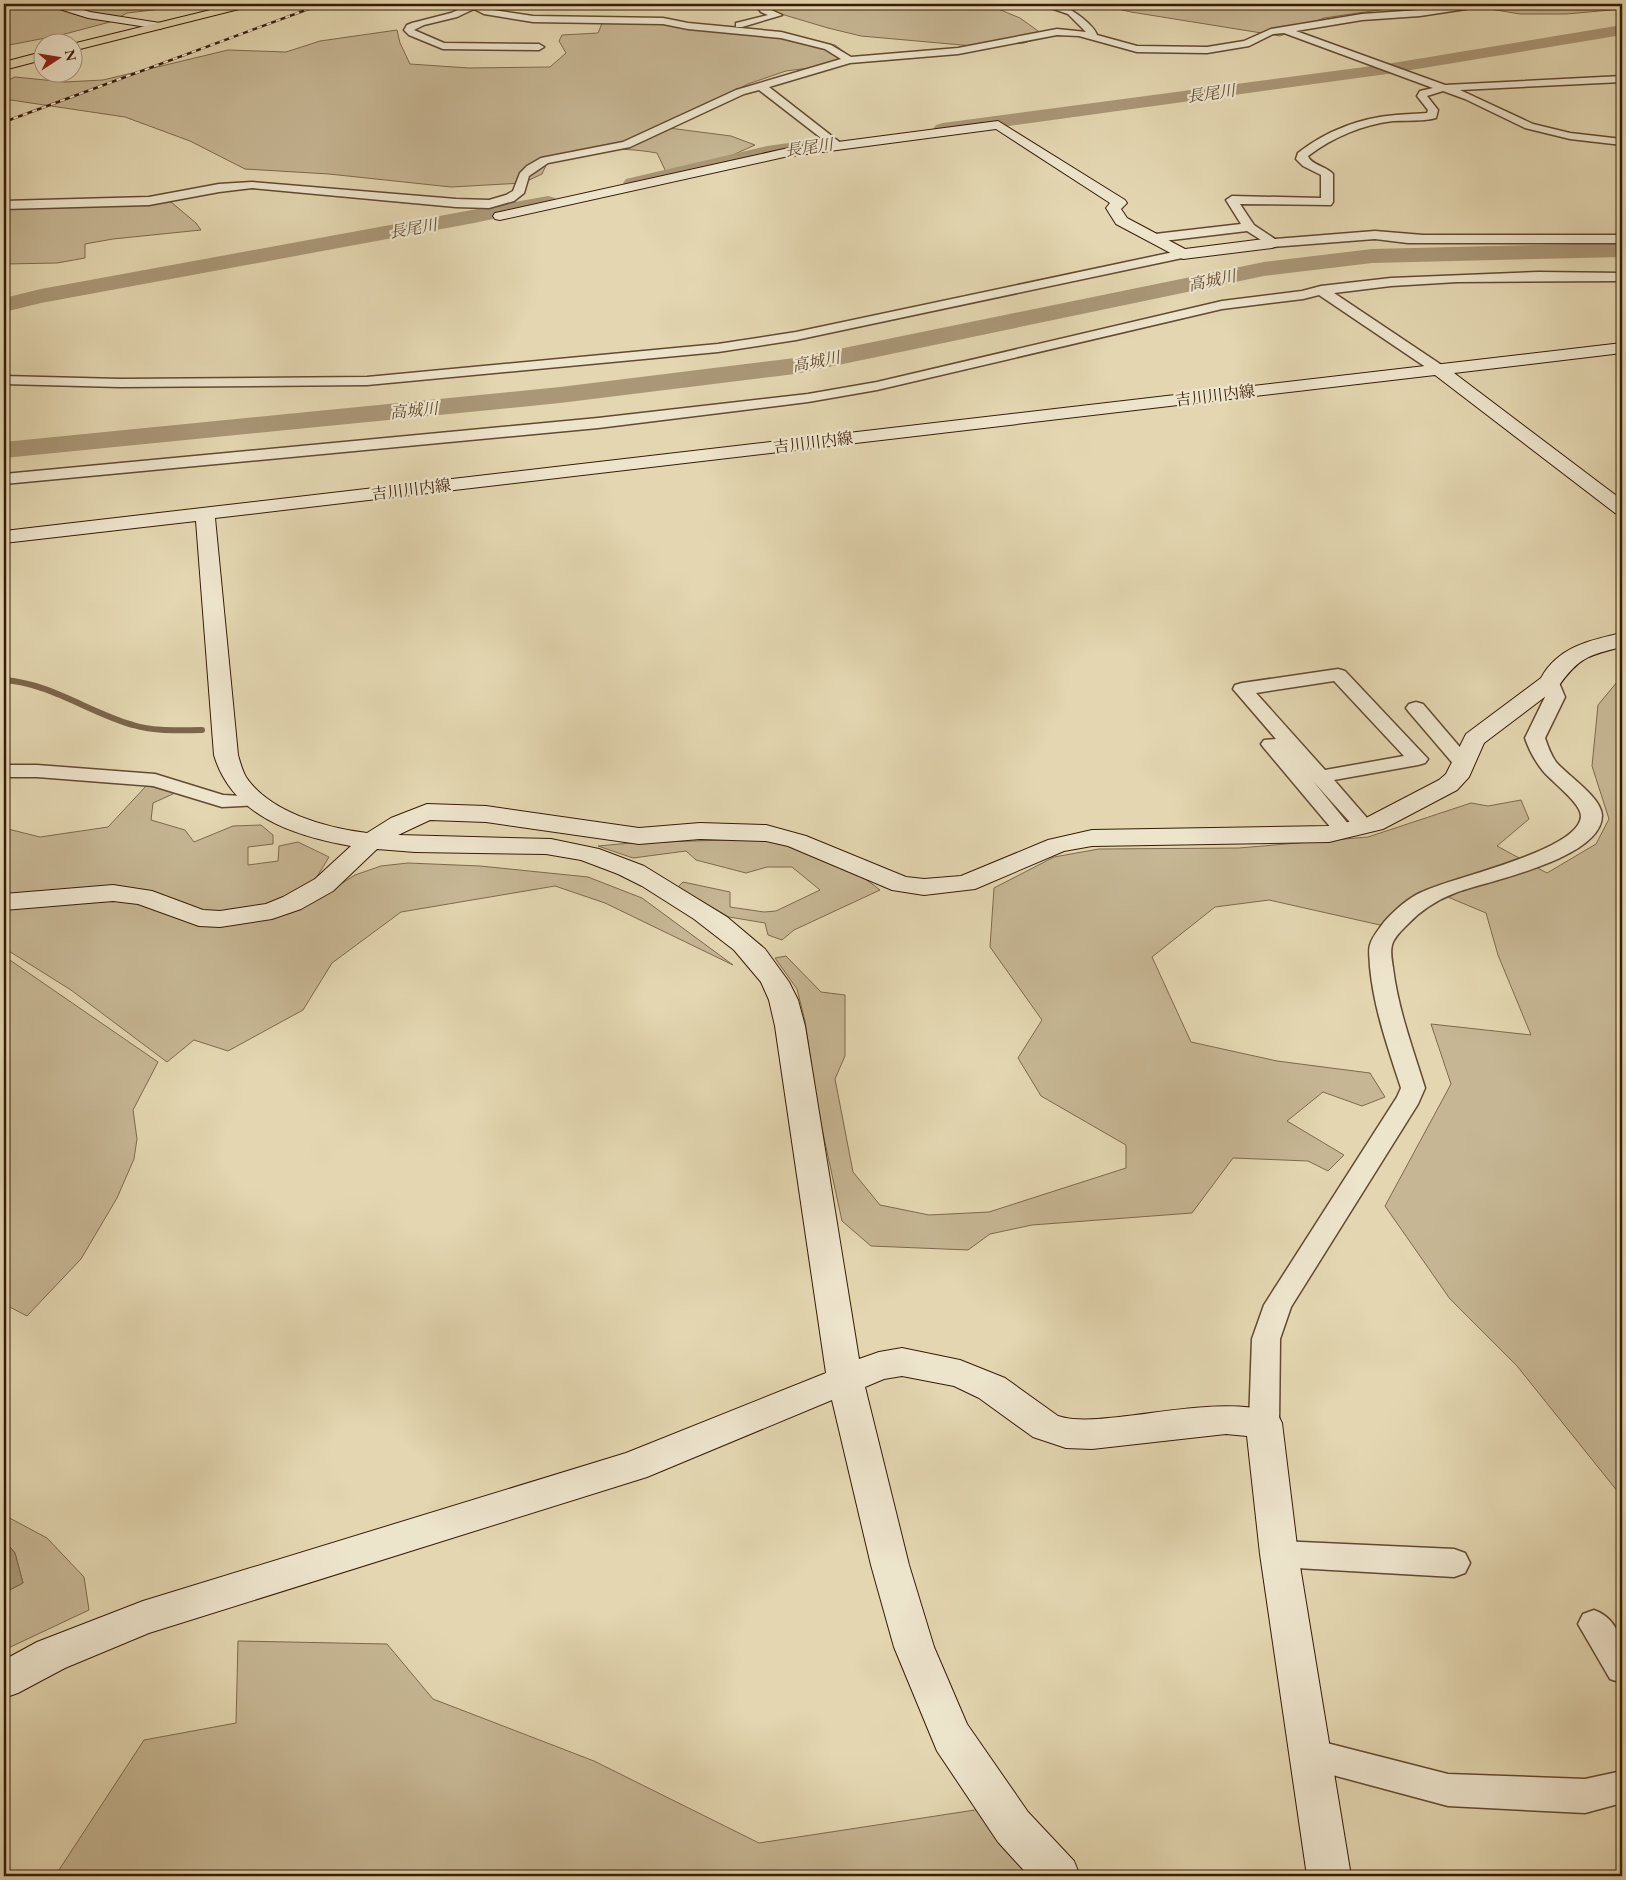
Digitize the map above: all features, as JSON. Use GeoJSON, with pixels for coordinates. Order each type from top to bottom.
{"type":"FeatureCollection","features":[{"type":"Feature","properties":{"kind":"highway"},"geometry":{"type":"LineString","coordinates":[[82,46],[247,4]]}},
{"type":"Feature","properties":{"kind":"highway"},"geometry":{"type":"LineString","coordinates":[[4,66],[32,59]]}},
{"type":"Feature","properties":{"kind":"street"},"geometry":{"type":"LineString","coordinates":[[54,4],[88,15],[160,26]]}},
{"type":"Feature","properties":{"kind":"street"},"geometry":{"type":"LineString","coordinates":[[705,27],[742,24],[777,15],[764,10],[759,4]]}},
{"type":"Feature","properties":{"kind":"street"},"geometry":{"type":"LineString","coordinates":[[1048,4],[1062,7],[1077,17],[1091,31],[1092,36]]}},
{"type":"Feature","properties":{"kind":"street"},"geometry":{"type":"LineString","coordinates":[[496,211],[518,193],[524,174],[545,160],[626,145],[729,97],[849,60],[958,51],[1057,32],[1092,36],[1137,49],[1174,46],[1206,50],[1237,46],[1255,41],[1271,32],[1362,17],[1420,13],[1479,4]]}},
{"type":"Feature","properties":{"kind":"street"},"geometry":{"type":"LineString","coordinates":[[539,47],[443,46],[409,30],[420,23],[454,14],[471,5],[502,14],[540,20],[663,21],[781,35],[828,48],[849,60]]}},
{"type":"Feature","properties":{"kind":"street"},"geometry":{"type":"LineString","coordinates":[[1077,17],[1089,16]]}},
{"type":"Feature","properties":{"kind":"street"},"geometry":{"type":"LineString","coordinates":[[526,29],[536,25],[540,20]]}},
{"type":"Feature","properties":{"kind":"street"},"geometry":{"type":"LineString","coordinates":[[570,20],[594,25]]}},
{"type":"Feature","properties":{"kind":"street"},"geometry":{"type":"LineString","coordinates":[[1284,30],[1469,97],[1529,126],[1570,136],[1622,142]]}},
{"type":"Feature","properties":{"kind":"street"},"geometry":{"type":"LineString","coordinates":[[434,56],[443,46]]}},
{"type":"Feature","properties":{"kind":"street"},"geometry":{"type":"LineString","coordinates":[[488,58],[495,47]]}},
{"type":"Feature","properties":{"kind":"street"},"geometry":{"type":"LineString","coordinates":[[1272,243],[1250,227],[1232,200],[1327,202],[1327,174],[1321,169],[1305,163],[1302,155],[1329,135],[1358,125],[1387,119],[1432,116],[1432,110],[1422,96],[1424,93],[1444,88],[1622,79]]}},
{"type":"Feature","properties":{"kind":"street"},"geometry":{"type":"LineString","coordinates":[[761,86],[835,144]]}},
{"type":"Feature","properties":{"kind":"street"},"geometry":{"type":"LineString","coordinates":[[4,205],[141,201],[252,185],[456,203],[496,211],[835,144],[998,125],[1120,203],[1113,208],[1121,221],[1183,254]]}},
{"type":"Feature","properties":{"kind":"street"},"geometry":{"type":"LineString","coordinates":[[1154,238],[1250,227]]}},
{"type":"Feature","properties":{"kind":"street"},"geometry":{"type":"LineString","coordinates":[[4,380],[120,382],[367,381],[718,348],[796,336],[1183,254],[1272,243],[1375,235],[1423,238],[1622,239]]}},
{"type":"Feature","properties":{"kind":"street"},"geometry":{"type":"LineString","coordinates":[[1307,246],[1423,238]]}},
{"type":"Feature","properties":{"kind":"street"},"geometry":{"type":"LineString","coordinates":[[4,479],[598,423],[808,398],[877,386],[1222,305],[1303,295],[1321,290],[1391,282],[1457,278],[1622,277]]}},
{"type":"Feature","properties":{"kind":"street"},"geometry":{"type":"LineString","coordinates":[[1321,290],[1438,370],[1622,509]]}},
{"type":"Feature","properties":{"kind":"street","name":"吉川川内線"},"geometry":{"type":"LineString","coordinates":[[4,537],[1622,348]]}},
{"type":"Feature","properties":{"kind":"street"},"geometry":{"type":"LineString","coordinates":[[205,514],[226,755],[232,773],[242,788],[256,801],[272,813],[319,832],[370,842],[550,847],[597,857],[629,869],[713,919],[744,944],[769,972],[782,997],[790,1026],[845,1379],[890,1565],[914,1647],[952,1738],[1013,1827],[1058,1876]]}},
{"type":"Feature","properties":{"kind":"street"},"geometry":{"type":"LineString","coordinates":[[4,902],[114,892],[143,897],[200,918],[220,919],[272,911],[292,904],[324,885],[370,842],[400,822],[427,812],[486,814],[639,836],[700,831],[766,834],[797,840],[901,884],[924,887],[942,887],[980,879],[1056,845],[1092,838],[1329,834],[1374,824],[1448,785],[1457,777],[1474,739],[1550,682],[1556,669],[1566,660],[1600,645],[1622,640]]}},
{"type":"Feature","properties":{"kind":"street"},"geometry":{"type":"LineString","coordinates":[[1320,777],[1418,759],[1338,675],[1242,689],[1314,769],[1354,829]]}},
{"type":"Feature","properties":{"kind":"street"},"geometry":{"type":"LineString","coordinates":[[1329,1876],[1279,1554],[1264,1423],[1266,1339],[1278,1304],[1410,1098],[1413,1088],[1383,987],[1380,945],[1396,922],[1427,897],[1465,882],[1544,857],[1582,835],[1591,822],[1593,813],[1589,805],[1545,761],[1536,746],[1535,738],[1555,697],[1550,682]]}},
{"type":"Feature","properties":{"kind":"street"},"geometry":{"type":"LineString","coordinates":[[1416,708],[1463,763]]}},
{"type":"Feature","properties":{"kind":"street"},"geometry":{"type":"LineString","coordinates":[[1253,723],[1354,829]]}},
{"type":"Feature","properties":{"kind":"street"},"geometry":{"type":"LineString","coordinates":[[4,771],[36,771],[155,780],[222,801],[256,801]]}},
{"type":"Feature","properties":{"kind":"street"},"geometry":{"type":"LineString","coordinates":[[4,1680],[51,1655],[143,1618],[634,1466],[879,1366],[902,1362],[960,1374],[992,1388],[1046,1427],[1066,1433],[1092,1434],[1226,1420],[1264,1423]]}},
{"type":"Feature","properties":{"kind":"street"},"geometry":{"type":"LineString","coordinates":[[1279,1554],[1454,1564]]}},
{"type":"Feature","properties":{"kind":"street"},"geometry":{"type":"LineString","coordinates":[[1594,1624],[1622,1668]]}},
{"type":"Feature","properties":{"kind":"street"},"geometry":{"type":"LineString","coordinates":[[1311,1755],[1448,1790],[1585,1796],[1622,1787]]}},
{"type":"Feature","properties":{"kind":"shaded area"},"geometry":{"type":"Polygon","coordinates":[[[4,4],[195,4],[127,13],[110,22],[72,32],[32,32],[32,41],[4,46],[4,4]]]}},
{"type":"Feature","properties":{"kind":"shaded area"},"geometry":{"type":"Polygon","coordinates":[[[790,4],[875,4],[883,6],[893,4],[986,4],[1020,18],[1045,36],[1024,43],[973,46],[861,36],[771,11],[790,4]]]}},
{"type":"Feature","properties":{"kind":"shaded area"},"geometry":{"type":"Polygon","coordinates":[[[1096,4],[1460,4],[1386,9],[1324,18],[1280,36],[1131,12],[1096,4]]]}},
{"type":"Feature","properties":{"kind":"shaded area"},"geometry":{"type":"Polygon","coordinates":[[[1460,4],[1622,4],[1622,9],[1566,14],[1520,14],[1460,4]]]}},
{"type":"Feature","properties":{"kind":"shaded area"},"geometry":{"type":"Polygon","coordinates":[[[603,21],[671,24],[789,37],[835,45],[847,54],[825,66],[786,71],[748,84],[700,109],[669,128],[731,136],[755,145],[717,162],[666,172],[657,153],[615,149],[602,150],[549,159],[542,174],[523,183],[451,187],[329,174],[245,169],[190,141],[125,117],[4,99],[4,82],[15,77],[32,79],[32,82],[103,80],[228,50],[286,52],[320,41],[397,30],[400,43],[410,64],[469,68],[550,67],[566,53],[559,41],[562,35],[598,33],[603,21]]]}},
{"type":"Feature","properties":{"kind":"shaded area"},"geometry":{"type":"Polygon","coordinates":[[[171,202],[196,223],[201,230],[113,239],[85,244],[85,258],[57,263],[4,264],[4,209],[171,202]]]}},
{"type":"Feature","properties":{"kind":"shaded area"},"geometry":{"type":"Polygon","coordinates":[[[1622,676],[1622,1497],[1517,1366],[1450,1299],[1385,1206],[1451,1084],[1431,1024],[1531,1035],[1498,955],[1486,913],[1431,890],[1380,925],[1269,900],[1215,907],[1152,957],[1191,1042],[1277,1061],[1370,1073],[1385,1097],[1362,1106],[1323,1092],[1287,1121],[1344,1155],[1328,1171],[1308,1161],[1233,1158],[1192,1213],[1032,1225],[990,1234],[968,1250],[871,1246],[842,1221],[818,1110],[805,1021],[797,989],[775,958],[786,956],[821,992],[845,995],[845,1056],[835,1079],[853,1172],[880,1205],[929,1215],[989,1212],[1126,1168],[1126,1145],[1041,1096],[1018,1058],[1042,1020],[990,947],[994,888],[1054,857],[1099,849],[1239,848],[1368,837],[1471,803],[1488,806],[1521,800],[1529,819],[1497,846],[1547,873],[1596,844],[1609,819],[1592,766],[1598,705],[1622,676]]]}},
{"type":"Feature","properties":{"kind":"shaded area"},"geometry":{"type":"Polygon","coordinates":[[[147,785],[163,786],[175,793],[153,803],[151,820],[185,830],[194,842],[233,826],[261,825],[273,835],[273,844],[248,847],[248,865],[278,861],[279,846],[298,842],[329,857],[315,880],[319,898],[355,875],[381,866],[408,863],[480,866],[588,877],[642,898],[733,965],[605,903],[555,886],[401,912],[332,963],[303,1010],[228,1051],[194,1040],[167,1062],[71,990],[4,948],[4,828],[40,837],[108,827],[147,785]]]}},
{"type":"Feature","properties":{"kind":"shaded area"},"geometry":{"type":"Polygon","coordinates":[[[756,839],[793,846],[852,869],[880,890],[794,930],[782,940],[768,935],[765,923],[729,917],[678,887],[683,882],[730,892],[730,907],[764,912],[776,911],[820,890],[792,867],[767,867],[746,873],[696,860],[686,851],[633,858],[598,846],[631,843],[756,839]]]}},
{"type":"Feature","properties":{"kind":"shaded area"},"geometry":{"type":"Polygon","coordinates":[[[4,956],[158,1062],[133,1110],[137,1139],[134,1159],[117,1198],[81,1259],[27,1316],[4,1304],[4,956]]]}},
{"type":"Feature","properties":{"kind":"shaded area"},"geometry":{"type":"Polygon","coordinates":[[[4,1515],[47,1538],[84,1577],[89,1610],[4,1650],[4,1593],[23,1583],[15,1553],[4,1540],[4,1515]]]}},
{"type":"Feature","properties":{"kind":"shaded area"},"geometry":{"type":"Polygon","coordinates":[[[4,1540],[15,1553],[23,1583],[4,1593],[4,1540]]]}},
{"type":"Feature","properties":{"kind":"shaded area"},"geometry":{"type":"Polygon","coordinates":[[[238,1641],[387,1644],[433,1699],[594,1761],[759,1843],[988,1808],[1023,1867],[1034,1876],[55,1876],[144,1740],[236,1723],[238,1641]]]}},
{"type":"Feature","properties":{"kind":"waterway","name":"長尾川"},"geometry":{"type":"LineString","coordinates":[[943,129],[1387,69],[1622,30]]}},
{"type":"Feature","properties":{"kind":"waterway","name":"長尾川"},"geometry":{"type":"LineString","coordinates":[[633,183],[767,152],[826,144]]}},
{"type":"Feature","properties":{"kind":"waterway","name":"長尾川"},"geometry":{"type":"LineString","coordinates":[[4,305],[41,296],[548,202]]}},
{"type":"Feature","properties":{"kind":"waterway","name":"高城川"},"geometry":{"type":"LineString","coordinates":[[4,450],[560,395],[795,366],[1264,269],[1372,256],[1622,250]]}},
{"type":"Feature","properties":{"kind":"waterway"},"geometry":{"type":"LineString","coordinates":[[4,680],[21,682],[54,692],[117,720],[133,725],[150,729],[202,730]]}},
{"type":"Feature","properties":{"kind":"railway"},"geometry":{"type":"LineString","coordinates":[[4,122],[322,4]]}}]}
